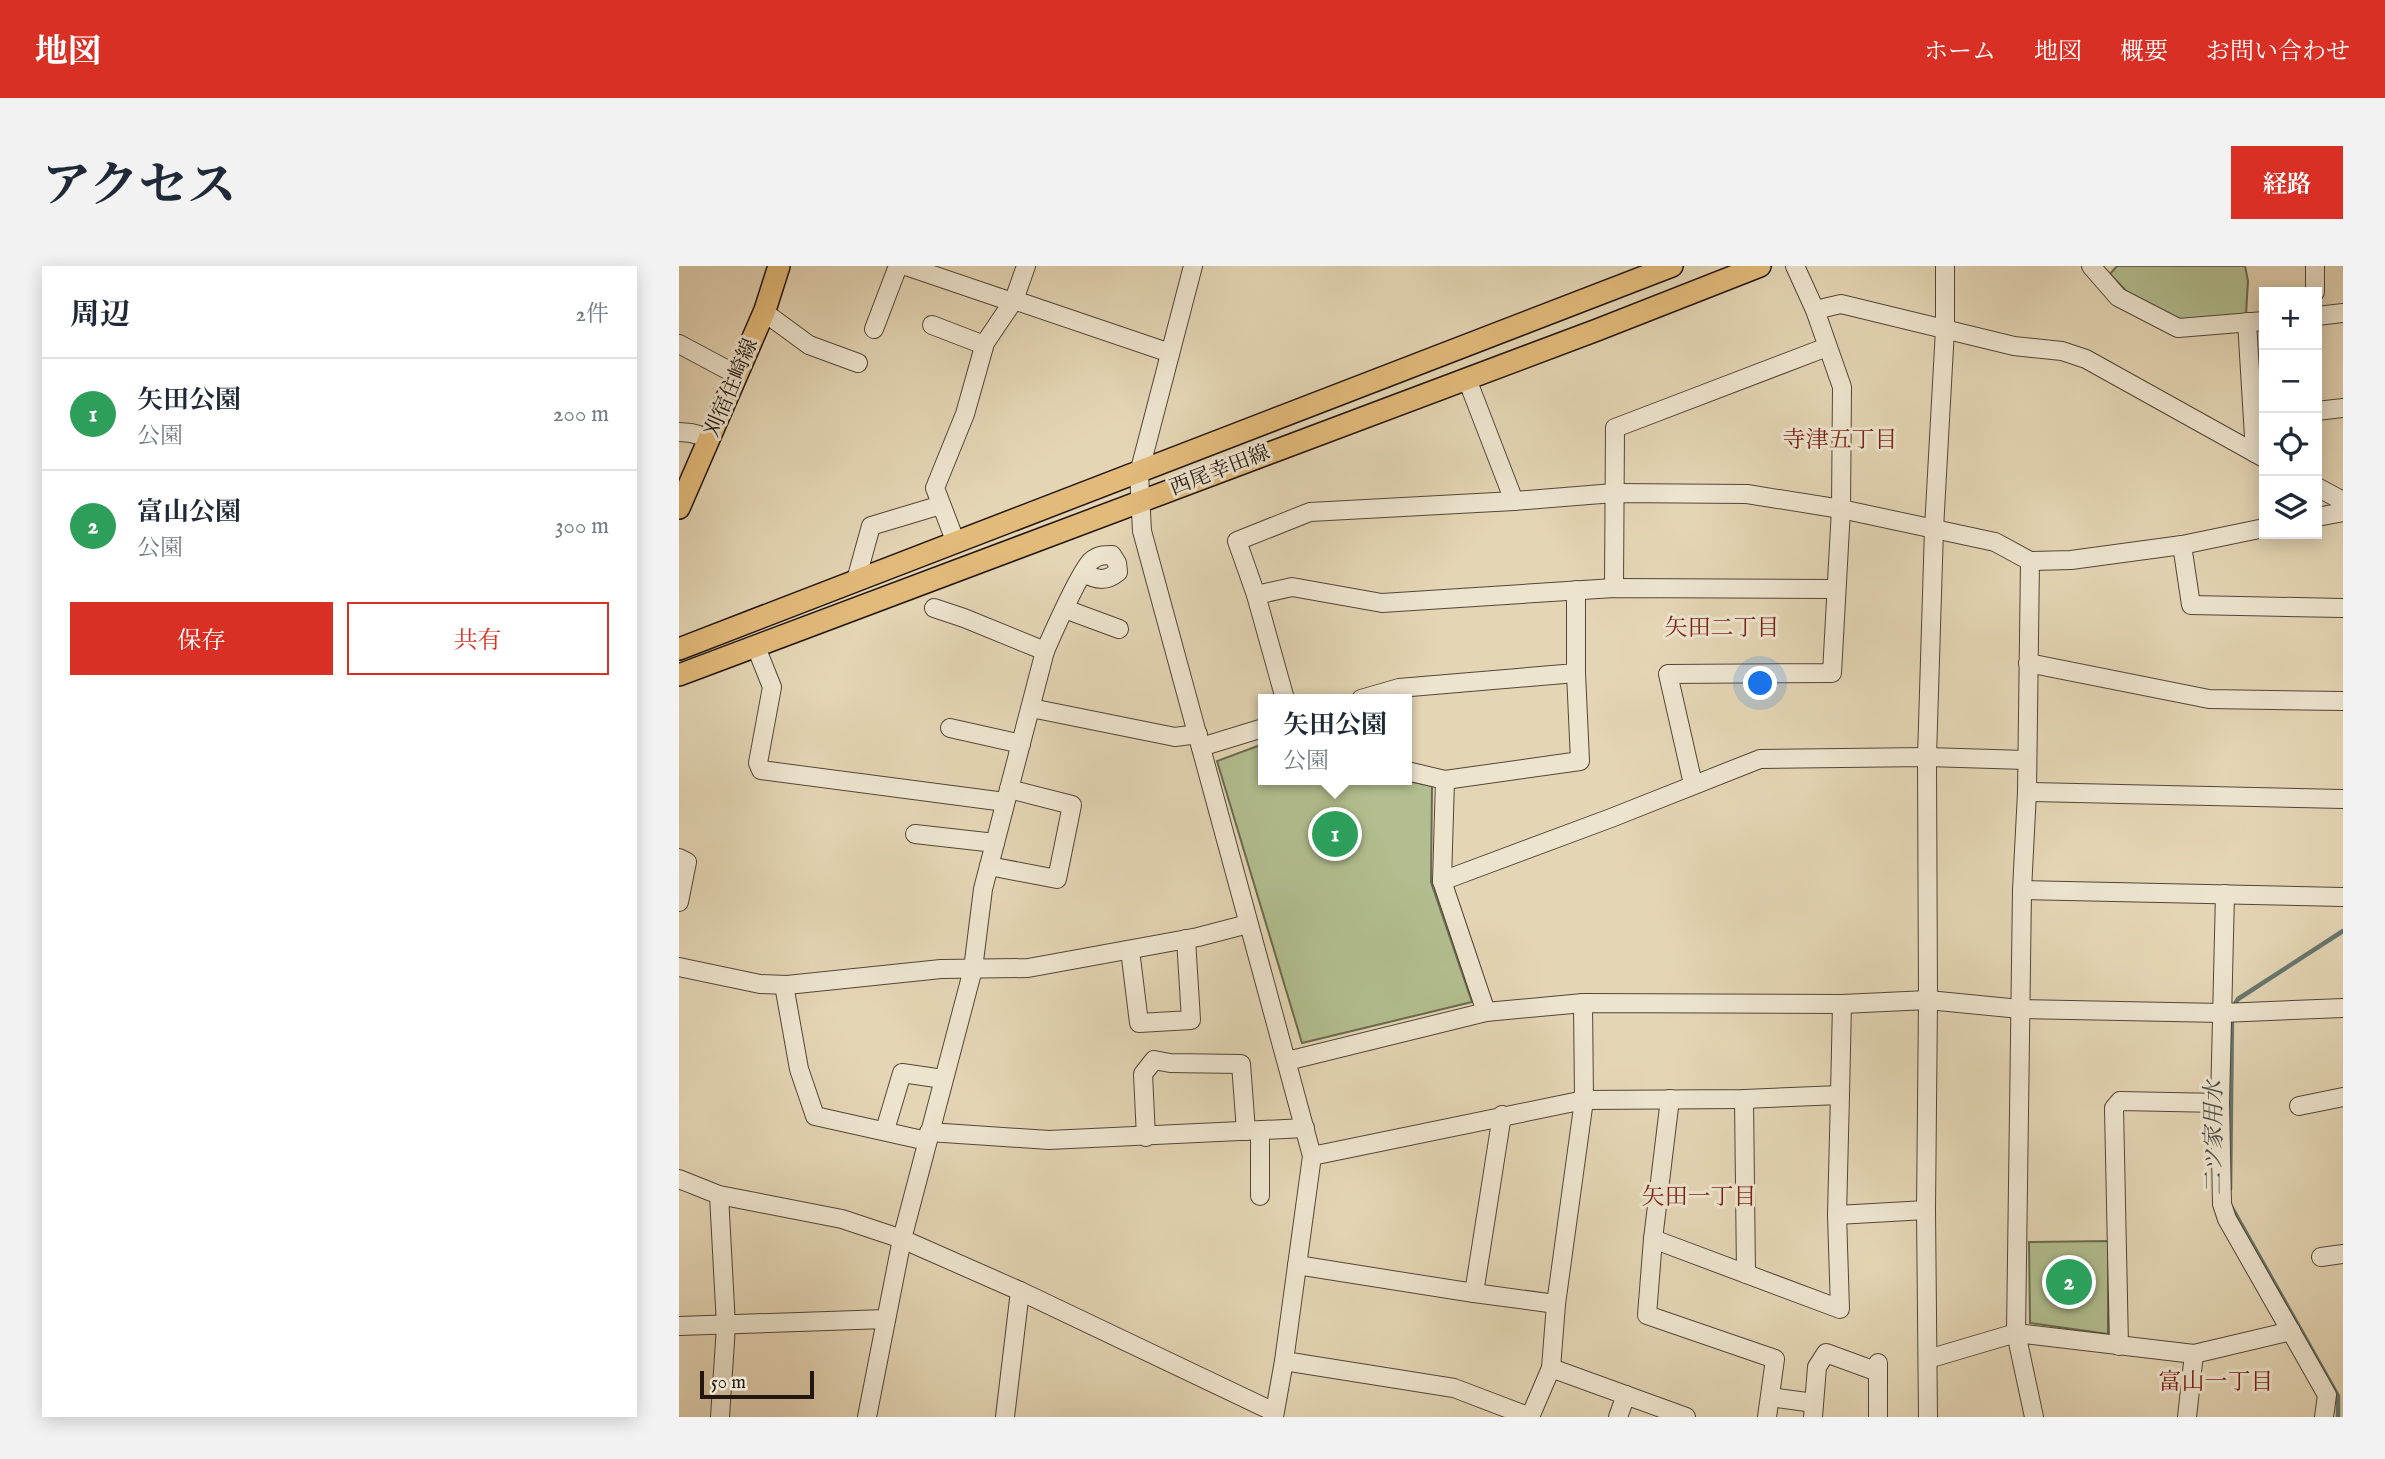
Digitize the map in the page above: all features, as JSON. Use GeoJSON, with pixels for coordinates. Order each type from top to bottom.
{"type":"FeatureCollection","features":[{"type":"Feature","properties":{"kind":"main road","name":"刈宿住崎線"},"geometry":{"type":"LineString","coordinates":[[679,508],[764,312],[779,266]]}},
{"type":"Feature","properties":{"kind":"main road","name":"西尾幸田線"},"geometry":{"type":"LineString","coordinates":[[679,649],[1672,266]]}},
{"type":"Feature","properties":{"kind":"main road","name":"西尾幸田線"},"geometry":{"type":"LineString","coordinates":[[679,675],[1760,266]]}},
{"type":"Feature","properties":{"kind":"street"},"geometry":{"type":"LineString","coordinates":[[874,329],[898,266]]}},
{"type":"Feature","properties":{"kind":"street"},"geometry":{"type":"LineString","coordinates":[[905,266],[1170,353]]}},
{"type":"Feature","properties":{"kind":"street"},"geometry":{"type":"LineString","coordinates":[[956,543],[935,488],[965,414],[984,345],[1013,301],[1026,266]]}},
{"type":"Feature","properties":{"kind":"street"},"geometry":{"type":"LineString","coordinates":[[1693,784],[1668,674],[1832,673],[1840,509],[1842,387],[1815,310],[1795,266]]}},
{"type":"Feature","properties":{"kind":"street"},"geometry":{"type":"LineString","coordinates":[[1928,1417],[1927,757],[1934,529],[1945,329],[1945,266]]}},
{"type":"Feature","properties":{"kind":"street"},"geometry":{"type":"LineString","coordinates":[[2091,266],[2118,297],[2178,328],[2256,322],[2259,416]]}},
{"type":"Feature","properties":{"kind":"street"},"geometry":{"type":"LineString","coordinates":[[2315,266],[2315,287]]}},
{"type":"Feature","properties":{"kind":"street"},"geometry":{"type":"LineString","coordinates":[[679,1179],[719,1195],[842,1219],[902,1239],[1020,1291],[1274,1415],[1312,1156],[1142,531],[1139,473],[1191,267]]}},
{"type":"Feature","properties":{"kind":"street"},"geometry":{"type":"LineString","coordinates":[[1815,310],[1841,304],[2014,346],[2062,351],[2086,359],[2259,454]]}},
{"type":"Feature","properties":{"kind":"street"},"geometry":{"type":"LineString","coordinates":[[764,312],[809,345],[858,363]]}},
{"type":"Feature","properties":{"kind":"street"},"geometry":{"type":"LineString","coordinates":[[2322,315],[2343,313]]}},
{"type":"Feature","properties":{"kind":"street"},"geometry":{"type":"LineString","coordinates":[[932,326],[984,345]]}},
{"type":"Feature","properties":{"kind":"street"},"geometry":{"type":"LineString","coordinates":[[679,344],[737,375]]}},
{"type":"Feature","properties":{"kind":"street"},"geometry":{"type":"LineString","coordinates":[[1614,588],[1615,428],[1827,347]]}},
{"type":"Feature","properties":{"kind":"street"},"geometry":{"type":"LineString","coordinates":[[1467,379],[1514,501]]}},
{"type":"Feature","properties":{"kind":"street"},"geometry":{"type":"LineString","coordinates":[[2322,410],[2343,408]]}},
{"type":"Feature","properties":{"kind":"street"},"geometry":{"type":"LineString","coordinates":[[679,432],[710,438]]}},
{"type":"Feature","properties":{"kind":"street"},"geometry":{"type":"LineString","coordinates":[[2322,490],[2343,501]]}},
{"type":"Feature","properties":{"kind":"street"},"geometry":{"type":"LineString","coordinates":[[1284,694],[1256,595],[1237,541],[1310,512],[1614,493],[1747,494],[1840,509],[1995,542],[2030,561],[2071,560],[2182,545],[2259,529]]}},
{"type":"Feature","properties":{"kind":"street"},"geometry":{"type":"LineString","coordinates":[[856,580],[871,526],[941,505]]}},
{"type":"Feature","properties":{"kind":"street"},"geometry":{"type":"LineString","coordinates":[[2322,516],[2343,512]]}},
{"type":"Feature","properties":{"kind":"street"},"geometry":{"type":"LineString","coordinates":[[2182,545],[2191,605],[2343,608]]}},
{"type":"Feature","properties":{"kind":"street"},"geometry":{"type":"LineString","coordinates":[[2030,561],[2016,1333],[2034,1417]]}},
{"type":"Feature","properties":{"kind":"street"},"geometry":{"type":"LineString","coordinates":[[867,1417],[902,1239],[973,969],[983,889],[1007,795],[1045,651],[1084,573]]}},
{"type":"Feature","properties":{"kind":"street"},"geometry":{"type":"LineString","coordinates":[[1256,595],[1293,587],[1382,603],[1614,588],[1835,589]]}},
{"type":"Feature","properties":{"kind":"street"},"geometry":{"type":"LineString","coordinates":[[1412,772],[1445,780],[1580,761],[1576,590]]}},
{"type":"Feature","properties":{"kind":"street"},"geometry":{"type":"LineString","coordinates":[[934,608],[1045,651]]}},
{"type":"Feature","properties":{"kind":"street"},"geometry":{"type":"LineString","coordinates":[[1065,609],[1119,629]]}},
{"type":"Feature","properties":{"kind":"street"},"geometry":{"type":"LineString","coordinates":[[756,647],[772,687],[758,762],[761,770],[1007,795],[1072,805],[1057,879],[989,866]]}},
{"type":"Feature","properties":{"kind":"street"},"geometry":{"type":"LineString","coordinates":[[2028,663],[2209,699],[2343,701]]}},
{"type":"Feature","properties":{"kind":"street"},"geometry":{"type":"LineString","coordinates":[[1378,694],[1399,688],[1576,673]]}},
{"type":"Feature","properties":{"kind":"street"},"geometry":{"type":"LineString","coordinates":[[1031,708],[1199,741],[1258,729]]}},
{"type":"Feature","properties":{"kind":"street"},"geometry":{"type":"LineString","coordinates":[[950,728],[1021,744]]}},
{"type":"Feature","properties":{"kind":"street"},"geometry":{"type":"LineString","coordinates":[[1441,881],[1760,759],[1927,757],[2026,760]]}},
{"type":"Feature","properties":{"kind":"street"},"geometry":{"type":"LineString","coordinates":[[1445,780],[1441,881],[1486,1012]]}},
{"type":"Feature","properties":{"kind":"street"},"geometry":{"type":"LineString","coordinates":[[2027,792],[2343,799]]}},
{"type":"Feature","properties":{"kind":"street"},"geometry":{"type":"LineString","coordinates":[[915,834],[995,843]]}},
{"type":"Feature","properties":{"kind":"street"},"geometry":{"type":"LineString","coordinates":[[679,858],[687,862],[679,902]]}},
{"type":"Feature","properties":{"kind":"street"},"geometry":{"type":"LineString","coordinates":[[2022,890],[2343,897]]}},
{"type":"Feature","properties":{"kind":"street"},"geometry":{"type":"LineString","coordinates":[[2225,894],[2220,1103],[2222,1204],[2227,1219],[2327,1395],[2324,1417]]}},
{"type":"Feature","properties":{"kind":"street"},"geometry":{"type":"LineString","coordinates":[[679,967],[760,984],[784,985],[941,969],[1028,968],[1186,939],[1248,924]]}},
{"type":"Feature","properties":{"kind":"street"},"geometry":{"type":"LineString","coordinates":[[1130,950],[1139,1023],[1191,1020],[1186,939]]}},
{"type":"Feature","properties":{"kind":"street"},"geometry":{"type":"LineString","coordinates":[[784,985],[799,1069],[815,1116],[928,1136],[1049,1140],[1305,1128]]}},
{"type":"Feature","properties":{"kind":"street"},"geometry":{"type":"LineString","coordinates":[[1287,1061],[1486,1012],[1583,1003],[1842,1004],[1928,1000],[2020,1009],[2222,1013],[2343,1008]]}},
{"type":"Feature","properties":{"kind":"street"},"geometry":{"type":"LineString","coordinates":[[1284,1361],[1454,1388],[1530,1417],[1551,1368],[1556,1304],[1584,1100],[1583,1003]]}},
{"type":"Feature","properties":{"kind":"street"},"geometry":{"type":"LineString","coordinates":[[1653,1239],[1840,1308],[1837,1215],[1842,1004]]}},
{"type":"Feature","properties":{"kind":"street"},"geometry":{"type":"LineString","coordinates":[[1146,1137],[1143,1074],[1154,1060],[1170,1063],[1241,1063],[1253,1131],[1260,1196]]}},
{"type":"Feature","properties":{"kind":"street"},"geometry":{"type":"LineString","coordinates":[[885,1130],[902,1073],[943,1079]]}},
{"type":"Feature","properties":{"kind":"street"},"geometry":{"type":"LineString","coordinates":[[1312,1156],[1584,1100],[1840,1096]]}},
{"type":"Feature","properties":{"kind":"street"},"geometry":{"type":"LineString","coordinates":[[2299,1106],[2343,1097]]}},
{"type":"Feature","properties":{"kind":"street"},"geometry":{"type":"LineString","coordinates":[[1670,1099],[1647,1315],[1775,1359],[1767,1417]]}},
{"type":"Feature","properties":{"kind":"street"},"geometry":{"type":"LineString","coordinates":[[1744,1099],[1746,1274]]}},
{"type":"Feature","properties":{"kind":"street"},"geometry":{"type":"LineString","coordinates":[[2119,1346],[2114,1108],[2120,1101],[2220,1103]]}},
{"type":"Feature","properties":{"kind":"street"},"geometry":{"type":"LineString","coordinates":[[1474,1293],[1502,1115]]}},
{"type":"Feature","properties":{"kind":"street"},"geometry":{"type":"LineString","coordinates":[[719,1195],[726,1326],[720,1417]]}},
{"type":"Feature","properties":{"kind":"street"},"geometry":{"type":"LineString","coordinates":[[1837,1215],[1926,1210]]}},
{"type":"Feature","properties":{"kind":"street"},"geometry":{"type":"LineString","coordinates":[[2321,1257],[2343,1254]]}},
{"type":"Feature","properties":{"kind":"street"},"geometry":{"type":"LineString","coordinates":[[1297,1265],[1556,1304]]}},
{"type":"Feature","properties":{"kind":"street"},"geometry":{"type":"LineString","coordinates":[[1005,1417],[1020,1291]]}},
{"type":"Feature","properties":{"kind":"street"},"geometry":{"type":"LineString","coordinates":[[679,1326],[886,1319]]}},
{"type":"Feature","properties":{"kind":"street"},"geometry":{"type":"LineString","coordinates":[[1929,1359],[2016,1333],[2194,1354],[2291,1331]]}},
{"type":"Feature","properties":{"kind":"street"},"geometry":{"type":"LineString","coordinates":[[1770,1398],[1813,1410],[1817,1367],[1826,1353],[1878,1368],[1878,1417]]}},
{"type":"Feature","properties":{"kind":"street"},"geometry":{"type":"LineString","coordinates":[[2187,1417],[2194,1354]]}},
{"type":"Feature","properties":{"kind":"street"},"geometry":{"type":"LineString","coordinates":[[1551,1368],[1686,1417]]}},
{"type":"Feature","properties":{"kind":"street"},"geometry":{"type":"LineString","coordinates":[[1618,1417],[1626,1395]]}},
{"type":"Feature","properties":{"kind":"green space"},"geometry":{"type":"Polygon","coordinates":[[[2117,266],[2245,266],[2248,281],[2246,314],[2179,321],[2128,293],[2110,274],[2117,266]]]}},
{"type":"Feature","properties":{"kind":"green space"},"geometry":{"type":"Polygon","coordinates":[[[1258,746],[1258,785],[1412,785],[1412,782],[1432,786],[1431,882],[1472,1002],[1302,1043],[1217,761],[1258,746]]]}},
{"type":"Feature","properties":{"kind":"green space"},"geometry":{"type":"Polygon","coordinates":[[[2108,1241],[2108,1334],[2030,1323],[2029,1242],[2108,1241]]]}},
{"type":"Feature","properties":{"kind":"waterway","name":"二ツ家用水"},"geometry":{"type":"LineString","coordinates":[[2233,1007],[2238,999],[2343,931]]}},
{"type":"Feature","properties":{"kind":"waterway","name":"二ツ家用水"},"geometry":{"type":"LineString","coordinates":[[2230,1189],[2232,1016]]}},
{"type":"Feature","properties":{"kind":"waterway","name":"二ツ家用水"},"geometry":{"type":"LineString","coordinates":[[2232,1208],[2338,1396],[2338,1417]]}},
{"type":"Feature","properties":{"kind":"place","name":"矢田公園"},"geometry":{"type":"Point","coordinates":[1335,834]}},
{"type":"Feature","properties":{"kind":"place","name":"富山公園"},"geometry":{"type":"Point","coordinates":[2069,1282]}},
{"type":"Feature","properties":{"kind":"district","name":"寺津五丁目"},"geometry":{"type":"Point","coordinates":[1840,440]}},
{"type":"Feature","properties":{"kind":"district","name":"矢田二丁目"},"geometry":{"type":"Point","coordinates":[1722,628]}},
{"type":"Feature","properties":{"kind":"district","name":"矢田一丁目"},"geometry":{"type":"Point","coordinates":[1699,1197]}},
{"type":"Feature","properties":{"kind":"district","name":"富山一丁目"},"geometry":{"type":"Point","coordinates":[2216,1382]}}]}
